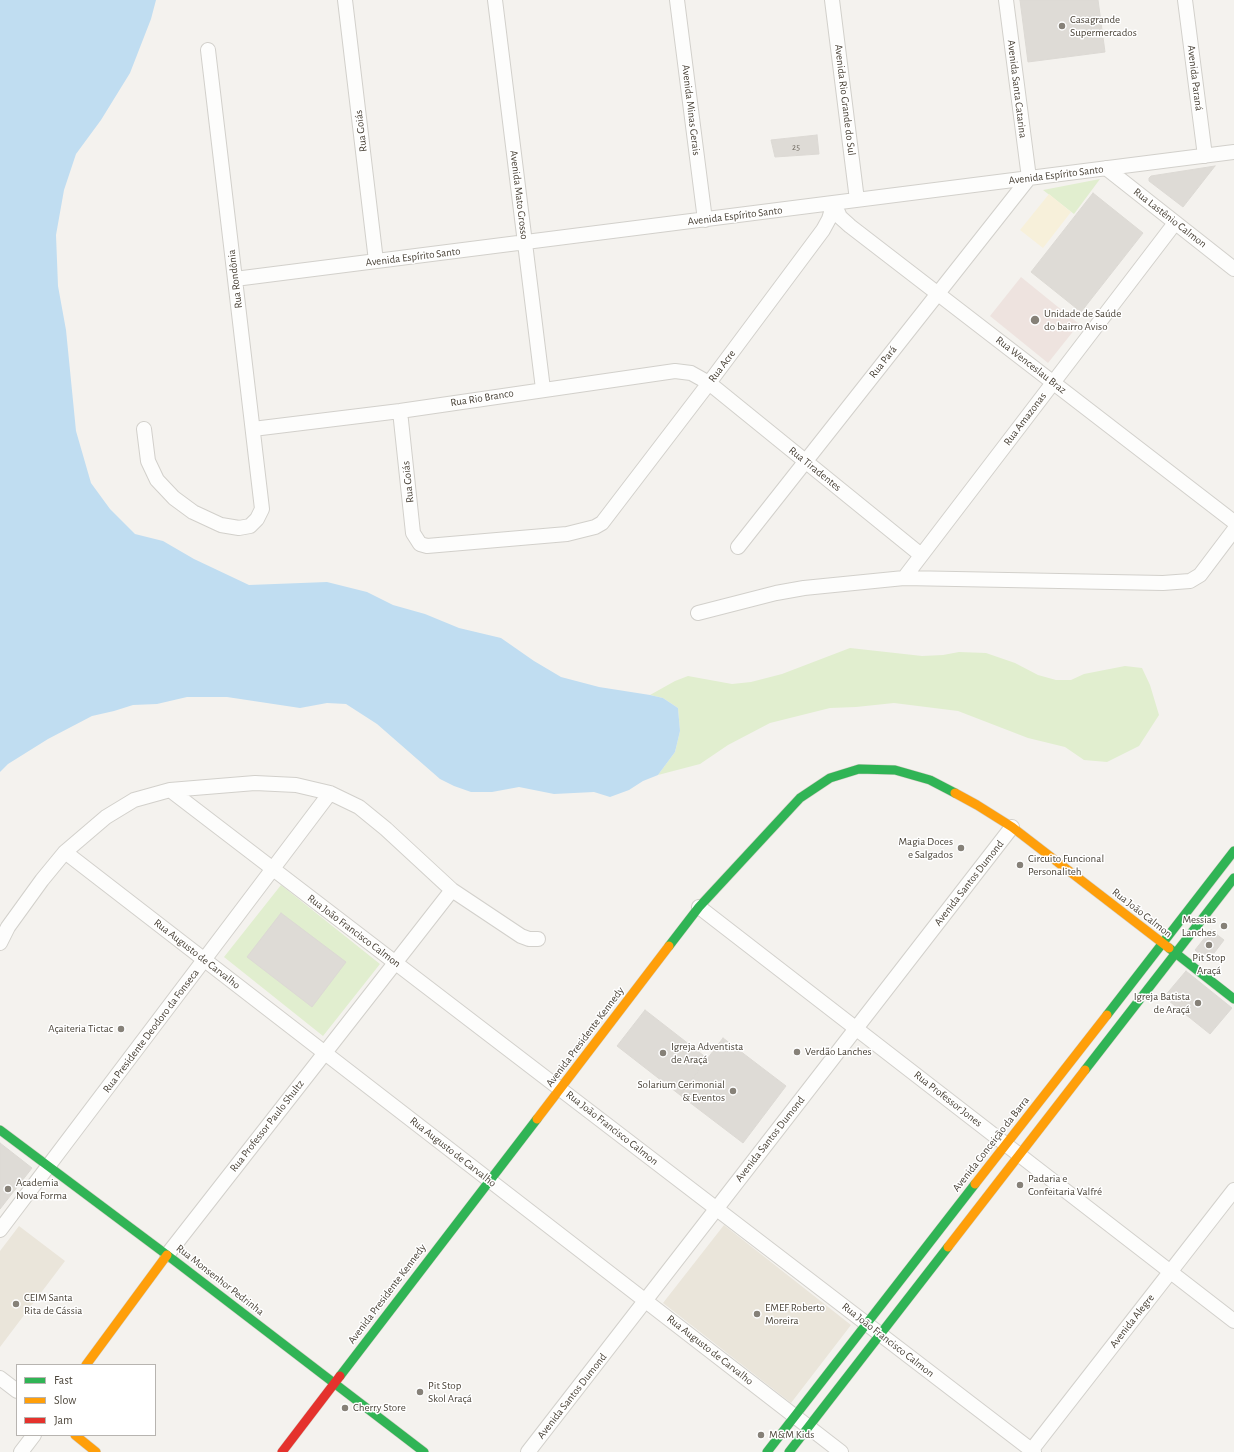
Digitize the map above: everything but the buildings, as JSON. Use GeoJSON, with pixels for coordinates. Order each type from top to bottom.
{"type":"FeatureCollection","features":[{"type":"Feature","properties":{"kind":"street","name":"Rua Goiás"},"geometry":{"type":"LineString","coordinates":[[345,0],[376,261]]}},
{"type":"Feature","properties":{"kind":"street","name":"Avenida Mato Grosso"},"geometry":{"type":"LineString","coordinates":[[495,0],[543,389]]}},
{"type":"Feature","properties":{"kind":"street","name":"Avenida Minas Gerais"},"geometry":{"type":"LineString","coordinates":[[677,0],[705,220]]}},
{"type":"Feature","properties":{"kind":"street","name":"Avenida Rio Grande do Sul"},"geometry":{"type":"LineString","coordinates":[[832,0],[857,200]]}},
{"type":"Feature","properties":{"kind":"street","name":"Avenida Santa Catarina"},"geometry":{"type":"LineString","coordinates":[[1006,0],[1029,178]]}},
{"type":"Feature","properties":{"kind":"street","name":"Avenida Paraná"},"geometry":{"type":"LineString","coordinates":[[1185,0],[1205,156]]}},
{"type":"Feature","properties":{"kind":"street","name":"Rua Rondônia"},"geometry":{"type":"LineString","coordinates":[[144,429],[148,461],[158,480],[174,498],[193,512],[220,524],[239,528],[250,526],[257,519],[262,509],[208,50]]}},
{"type":"Feature","properties":{"kind":"street","name":"Avenida Espírito Santo"},"geometry":{"type":"LineString","coordinates":[[235,279],[1234,152]]}},
{"type":"Feature","properties":{"kind":"street"},"geometry":{"type":"LineString","coordinates":[[1146,200],[1137,189],[1134,182],[1134,176],[1137,171],[1151,163]]}},
{"type":"Feature","properties":{"kind":"street","name":"Rua Lastênio Calmon"},"geometry":{"type":"LineString","coordinates":[[1106,168],[1234,269]]}},
{"type":"Feature","properties":{"kind":"street","name":"Rua Pará"},"geometry":{"type":"LineString","coordinates":[[738,547],[1029,178]]}},
{"type":"Feature","properties":{"kind":"street","name":"Rua Wenceslau Braz"},"geometry":{"type":"LineString","coordinates":[[834,203],[840,217],[850,226],[1234,522]]}},
{"type":"Feature","properties":{"kind":"street","name":"Rua Acre"},"geometry":{"type":"LineString","coordinates":[[427,546],[567,534],[595,527],[602,523],[823,230],[834,203]]}},
{"type":"Feature","properties":{"kind":"street","name":"Rua Amazonas"},"geometry":{"type":"LineString","coordinates":[[904,578],[1175,223]]}},
{"type":"Feature","properties":{"kind":"street","name":"Rua Rio Branco"},"geometry":{"type":"LineString","coordinates":[[253,429],[400,411],[675,371],[691,373],[709,383]]}},
{"type":"Feature","properties":{"kind":"street","name":"Rua Tiradentes"},"geometry":{"type":"LineString","coordinates":[[709,383],[921,555]]}},
{"type":"Feature","properties":{"kind":"street","name":"Rua Goiás"},"geometry":{"type":"LineString","coordinates":[[400,411],[413,533],[420,544],[427,546]]}},
{"type":"Feature","properties":{"kind":"street"},"geometry":{"type":"LineString","coordinates":[[698,613],[776,593],[804,588],[904,578],[1163,583],[1190,581],[1200,576],[1234,530]]}},
{"type":"Feature","properties":{"kind":"street","name":"Avenida Presidente Kennedy"},"geometry":{"type":"LineString","coordinates":[[282,1452],[699,907],[800,798],[830,778],[859,769],[895,770],[930,780],[977,805]]}},
{"type":"Feature","properties":{"kind":"street"},"geometry":{"type":"LineString","coordinates":[[0,943],[8,927],[42,880],[65,852],[106,817],[134,800],[170,790],[255,783],[296,785],[330,793],[359,806],[452,890],[521,936],[529,939],[538,939]]}},
{"type":"Feature","properties":{"kind":"street","name":"Rua João Francisco Calmon"},"geometry":{"type":"LineString","coordinates":[[170,790],[1032,1451]]}},
{"type":"Feature","properties":{"kind":"street","name":"Rua Presidente Deodoro da Fonseca"},"geometry":{"type":"LineString","coordinates":[[0,1230],[330,793]]}},
{"type":"Feature","properties":{"kind":"street","name":"Rua João Calmon"},"geometry":{"type":"LineString","coordinates":[[977,805],[1012,827],[1234,999]]}},
{"type":"Feature","properties":{"kind":"street","name":"Avenida Santos Dumond"},"geometry":{"type":"LineString","coordinates":[[528,1452],[1012,827]]}},
{"type":"Feature","properties":{"kind":"street","name":"Avenida Conceição da Barra"},"geometry":{"type":"LineString","coordinates":[[767,1452],[1234,851]]}},
{"type":"Feature","properties":{"kind":"street","name":"Rua Augusto de Carvalho"},"geometry":{"type":"LineString","coordinates":[[65,852],[842,1452]]}},
{"type":"Feature","properties":{"kind":"street"},"geometry":{"type":"LineString","coordinates":[[789,1452],[1234,878]]}},
{"type":"Feature","properties":{"kind":"street","name":"Rua Professor Paulo Shultz"},"geometry":{"type":"LineString","coordinates":[[87,1364],[167,1255],[452,890]]}},
{"type":"Feature","properties":{"kind":"street","name":"Rua Professor Jones"},"geometry":{"type":"LineString","coordinates":[[699,907],[1234,1321]]}},
{"type":"Feature","properties":{"kind":"street","name":"Rua Monsenhor Pedrinha"},"geometry":{"type":"LineString","coordinates":[[0,1130],[167,1255],[424,1452]]}},
{"type":"Feature","properties":{"kind":"street","name":"Avenida Alegre"},"geometry":{"type":"LineString","coordinates":[[1032,1451],[1234,1190]]}},
{"type":"Feature","properties":{"kind":"street"},"geometry":{"type":"LineString","coordinates":[[0,1378],[16,1390]]}},
{"type":"Feature","properties":{"kind":"street"},"geometry":{"type":"LineString","coordinates":[[21,1452],[33,1436]]}},
{"type":"Feature","properties":{"kind":"street"},"geometry":{"type":"LineString","coordinates":[[76,1436],[96,1452]]}},
{"type":"Feature","properties":{"kind":"shaded area","name":"Unidade de Saúde do bairro Aviso"},"geometry":{"type":"Polygon","coordinates":[[[1021,277],[1079,324],[1048,363],[990,316],[1021,277]]]}},
{"type":"Feature","properties":{"kind":"shaded area","name":"EMEF Roberto Moreira"},"geometry":{"type":"Polygon","coordinates":[[[724,1225],[851,1325],[791,1403],[663,1303],[724,1225]]]}},
{"type":"Feature","properties":{"kind":"shaded area","name":"CEIM Santa Rita de Cássia"},"geometry":{"type":"Polygon","coordinates":[[[19,1226],[65,1261],[0,1347],[0,1251],[19,1226]]]}},
{"type":"Feature","properties":{"kind":"green space"},"geometry":{"type":"Polygon","coordinates":[[[1100,179],[1074,214],[1043,190],[1100,179]]]}},
{"type":"Feature","properties":{"kind":"green space"},"geometry":{"type":"Polygon","coordinates":[[[850,648],[922,656],[943,655],[959,652],[986,653],[1015,663],[1038,675],[1056,680],[1071,680],[1084,674],[1125,666],[1142,668],[1150,685],[1159,715],[1139,746],[1107,762],[1084,760],[1065,747],[1028,738],[958,711],[894,703],[830,708],[770,723],[728,745],[700,764],[658,775],[675,752],[680,731],[678,708],[663,698],[650,695],[675,681],[688,676],[732,684],[751,682],[782,674],[850,648]]]}},
{"type":"Feature","properties":{"kind":"green space"},"geometry":{"type":"Polygon","coordinates":[[[281,885],[380,964],[323,1036],[224,957],[281,885]]]}},
{"type":"Feature","properties":{"kind":"sand"},"geometry":{"type":"Polygon","coordinates":[[[1049,194],[1071,212],[1043,248],[1020,230],[1049,194]]]}},
{"type":"Feature","properties":{"kind":"water"},"geometry":{"type":"Polygon","coordinates":[[[0,0],[156,0],[151,19],[130,73],[101,120],[76,154],[64,190],[56,235],[58,286],[66,330],[76,431],[91,483],[110,509],[135,534],[163,541],[194,559],[249,585],[327,582],[367,592],[393,605],[425,614],[459,628],[501,638],[534,661],[561,677],[599,687],[663,698],[678,708],[680,731],[675,752],[658,775],[643,781],[629,790],[610,797],[594,792],[554,794],[519,787],[492,792],[471,792],[440,779],[377,724],[346,704],[327,703],[300,708],[227,697],[187,697],[157,704],[133,705],[92,716],[48,739],[8,764],[0,772],[0,0]]]}},
{"type":"Feature","properties":{"kind":"traffic: fast"},"geometry":{"type":"LineString","coordinates":[[669,946],[699,907],[800,798],[830,778],[859,769],[895,770],[930,780],[955,793]]}},
{"type":"Feature","properties":{"kind":"traffic: fast"},"geometry":{"type":"LineString","coordinates":[[1107,1015],[1234,851]]}},
{"type":"Feature","properties":{"kind":"traffic: fast"},"geometry":{"type":"LineString","coordinates":[[1085,1070],[1234,878]]}},
{"type":"Feature","properties":{"kind":"traffic: fast"},"geometry":{"type":"LineString","coordinates":[[1169,948],[1234,999]]}},
{"type":"Feature","properties":{"kind":"traffic: fast"},"geometry":{"type":"LineString","coordinates":[[340,1376],[537,1119]]}},
{"type":"Feature","properties":{"kind":"traffic: fast"},"geometry":{"type":"LineString","coordinates":[[0,1130],[167,1255],[424,1452]]}},
{"type":"Feature","properties":{"kind":"traffic: fast"},"geometry":{"type":"LineString","coordinates":[[767,1452],[975,1184]]}},
{"type":"Feature","properties":{"kind":"traffic: fast"},"geometry":{"type":"LineString","coordinates":[[789,1452],[948,1247]]}},
{"type":"Feature","properties":{"kind":"traffic: slow"},"geometry":{"type":"LineString","coordinates":[[955,793],[1012,827],[1169,948]]}},
{"type":"Feature","properties":{"kind":"traffic: slow"},"geometry":{"type":"LineString","coordinates":[[537,1119],[669,946]]}},
{"type":"Feature","properties":{"kind":"traffic: slow"},"geometry":{"type":"LineString","coordinates":[[975,1184],[1107,1015]]}},
{"type":"Feature","properties":{"kind":"traffic: slow"},"geometry":{"type":"LineString","coordinates":[[948,1247],[1085,1070]]}},
{"type":"Feature","properties":{"kind":"traffic: slow"},"geometry":{"type":"LineString","coordinates":[[87,1364],[167,1255]]}},
{"type":"Feature","properties":{"kind":"traffic: slow"},"geometry":{"type":"LineString","coordinates":[[76,1436],[96,1452]]}},
{"type":"Feature","properties":{"kind":"traffic: jam"},"geometry":{"type":"LineString","coordinates":[[282,1452],[340,1376]]}},
{"type":"Feature","properties":{"kind":"place","name":"Casagrande Supermercados"},"geometry":{"type":"Point","coordinates":[1062,26]}},
{"type":"Feature","properties":{"kind":"place","name":"Unidade de Saúde do bairro Aviso"},"geometry":{"type":"Point","coordinates":[1035,320]}},
{"type":"Feature","properties":{"kind":"place","name":"Magia Doces e Salgados"},"geometry":{"type":"Point","coordinates":[961,848]}},
{"type":"Feature","properties":{"kind":"place","name":"Circuito Funcional Personaliteh"},"geometry":{"type":"Point","coordinates":[1020,865]}},
{"type":"Feature","properties":{"kind":"place","name":"Messias Lanches"},"geometry":{"type":"Point","coordinates":[1224,926]}},
{"type":"Feature","properties":{"kind":"place","name":"Pit Stop Araçá"},"geometry":{"type":"Point","coordinates":[1209,945]}},
{"type":"Feature","properties":{"kind":"place","name":"Igreja Batista de Araçá"},"geometry":{"type":"Point","coordinates":[1198,1003]}},
{"type":"Feature","properties":{"kind":"place","name":"Açaiteria Tictac"},"geometry":{"type":"Point","coordinates":[121,1029]}},
{"type":"Feature","properties":{"kind":"place","name":"Verdão Lanches"},"geometry":{"type":"Point","coordinates":[797,1052]}},
{"type":"Feature","properties":{"kind":"place","name":"Igreja Adventista de Araçá"},"geometry":{"type":"Point","coordinates":[663,1053]}},
{"type":"Feature","properties":{"kind":"place","name":"Solarium Cerimonial & Eventos"},"geometry":{"type":"Point","coordinates":[733,1091]}},
{"type":"Feature","properties":{"kind":"place","name":"Padaria e Confeitaria Valfré"},"geometry":{"type":"Point","coordinates":[1020,1185]}},
{"type":"Feature","properties":{"kind":"place","name":"Academia Nova Forma"},"geometry":{"type":"Point","coordinates":[8,1189]}},
{"type":"Feature","properties":{"kind":"place","name":"CEIM Santa Rita de Cássia"},"geometry":{"type":"Point","coordinates":[16,1304]}},
{"type":"Feature","properties":{"kind":"place","name":"EMEF Roberto Moreira"},"geometry":{"type":"Point","coordinates":[757,1314]}},
{"type":"Feature","properties":{"kind":"place","name":"Pit Stop Skol Araçá"},"geometry":{"type":"Point","coordinates":[420,1392]}},
{"type":"Feature","properties":{"kind":"place","name":"Cherry Store"},"geometry":{"type":"Point","coordinates":[345,1408]}},
{"type":"Feature","properties":{"kind":"place","name":"M&M Kids"},"geometry":{"type":"Point","coordinates":[761,1435]}}]}
